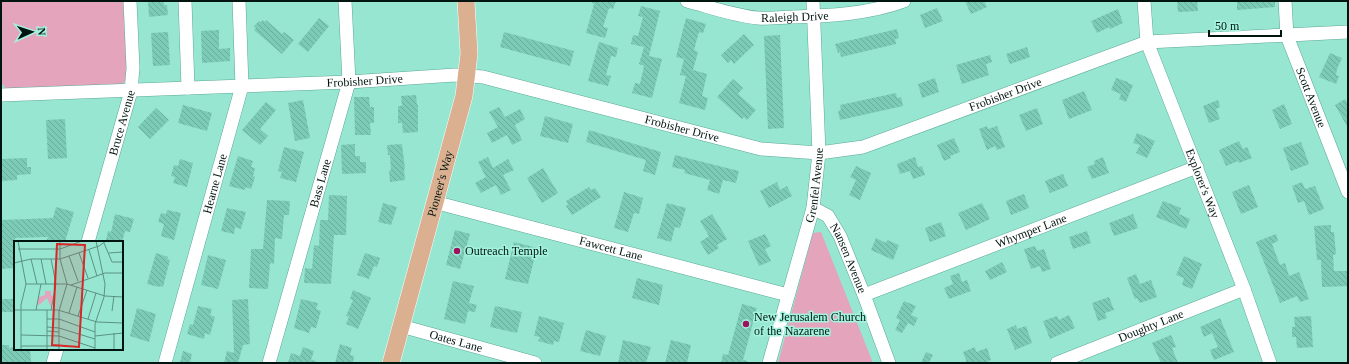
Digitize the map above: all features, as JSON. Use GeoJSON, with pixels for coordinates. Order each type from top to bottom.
{"type":"FeatureCollection","features":[{"type":"Feature","properties":{"kind":"main road","name":"Pioneer's Way"},"geometry":{"type":"LineString","coordinates":[[391,363],[464,96],[469,54],[466,1]]}},
{"type":"Feature","properties":{"kind":"street","name":"Bruce Avenue"},"geometry":{"type":"LineString","coordinates":[[88,241],[131,91],[133,68],[130,1]]}},
{"type":"Feature","properties":{"kind":"street"},"geometry":{"type":"LineString","coordinates":[[185,1],[188,88]]}},
{"type":"Feature","properties":{"kind":"street","name":"Hearne Lane"},"geometry":{"type":"LineString","coordinates":[[165,363],[242,86],[239,1]]}},
{"type":"Feature","properties":{"kind":"street","name":"Bass Lane"},"geometry":{"type":"LineString","coordinates":[[269,363],[349,82],[345,1]]}},
{"type":"Feature","properties":{"kind":"street","name":"Raleigh Drive"},"geometry":{"type":"LineString","coordinates":[[687,1],[745,16],[759,18],[814,17],[863,12],[888,7],[904,1]]}},
{"type":"Feature","properties":{"kind":"street","name":"Grenfel Avenue"},"geometry":{"type":"LineString","coordinates":[[769,363],[813,208],[819,153],[813,1]]}},
{"type":"Feature","properties":{"kind":"street","name":"Explorer's Way"},"geometry":{"type":"LineString","coordinates":[[1144,1],[1147,42],[1244,289],[1270,363]]}},
{"type":"Feature","properties":{"kind":"street","name":"Scott Avenue"},"geometry":{"type":"LineString","coordinates":[[1285,1],[1287,36],[1348,192]]}},
{"type":"Feature","properties":{"kind":"street","name":"Frobisher Drive"},"geometry":{"type":"LineString","coordinates":[[1,95],[349,82],[455,75],[483,77],[761,149],[819,153],[863,147],[1147,42],[1348,32]]}},
{"type":"Feature","properties":{"kind":"street","name":"Whymper Lane"},"geometry":{"type":"LineString","coordinates":[[864,295],[1197,167]]}},
{"type":"Feature","properties":{"kind":"street","name":"Fawcett Lane"},"geometry":{"type":"LineString","coordinates":[[434,202],[788,295]]}},
{"type":"Feature","properties":{"kind":"street","name":"Nansen Avenue"},"geometry":{"type":"LineString","coordinates":[[813,208],[828,216],[840,236],[889,363]]}},
{"type":"Feature","properties":{"kind":"street","name":"Doughty Lane"},"geometry":{"type":"LineString","coordinates":[[1057,363],[1244,289]]}},
{"type":"Feature","properties":{"kind":"street","name":"Oates Lane"},"geometry":{"type":"LineString","coordinates":[[401,326],[535,363]]}},
{"type":"Feature","properties":{"kind":"street"},"geometry":{"type":"LineString","coordinates":[[54,363],[58,350]]}},
{"type":"Feature","properties":{"kind":"shaded area"},"geometry":{"type":"Polygon","coordinates":[[[1,1],[123,1],[127,73],[125,81],[119,86],[8,91],[2,84],[1,1]]]}},
{"type":"Feature","properties":{"kind":"shaded area"},"geometry":{"type":"Polygon","coordinates":[[[821,232],[873,363],[778,363],[813,233],[821,232]]]}},
{"type":"Feature","properties":{"kind":"building"},"geometry":{"type":"Polygon","coordinates":[[[148,1],[164,1],[164,5],[167,5],[168,15],[149,17],[148,1]]]}},
{"type":"Feature","properties":{"kind":"building"},"geometry":{"type":"Polygon","coordinates":[[[592,1],[616,1],[613,9],[609,8],[603,27],[608,28],[605,38],[586,33],[594,4],[592,1]]]}},
{"type":"Feature","properties":{"kind":"building"},"geometry":{"type":"Polygon","coordinates":[[[965,1],[984,1],[987,7],[971,14],[965,1]]]}},
{"type":"Feature","properties":{"kind":"building"},"geometry":{"type":"Polygon","coordinates":[[[1177,1],[1197,1],[1198,11],[1178,12],[1177,1]]]}},
{"type":"Feature","properties":{"kind":"building"},"geometry":{"type":"Polygon","coordinates":[[[1237,1],[1275,1],[1275,7],[1237,10],[1237,1]]]}},
{"type":"Feature","properties":{"kind":"building"},"geometry":{"type":"Polygon","coordinates":[[[641,6],[660,11],[649,56],[662,59],[652,98],[632,93],[635,83],[640,84],[644,66],[639,64],[644,47],[631,44],[633,35],[638,36],[643,17],[638,16],[641,6]]]}},
{"type":"Feature","properties":{"kind":"building"},"geometry":{"type":"Polygon","coordinates":[[[937,8],[943,21],[925,28],[920,15],[937,8]]]}},
{"type":"Feature","properties":{"kind":"building"},"geometry":{"type":"Polygon","coordinates":[[[1118,9],[1123,23],[1110,29],[1109,27],[1097,33],[1091,21],[1118,9]]]}},
{"type":"Feature","properties":{"kind":"building"},"geometry":{"type":"Polygon","coordinates":[[[319,18],[329,26],[308,52],[298,44],[319,18]]]}},
{"type":"Feature","properties":{"kind":"building"},"geometry":{"type":"Polygon","coordinates":[[[686,18],[706,24],[703,33],[699,32],[694,50],[698,52],[693,70],[707,74],[702,96],[708,98],[705,110],[679,103],[686,76],[680,75],[684,59],[676,57],[686,18]]]}},
{"type":"Feature","properties":{"kind":"building"},"geometry":{"type":"Polygon","coordinates":[[[263,20],[265,22],[266,20],[282,34],[284,32],[294,40],[282,54],[254,30],[256,28],[254,26],[259,21],[261,22],[263,20]]]}},
{"type":"Feature","properties":{"kind":"building"},"geometry":{"type":"Polygon","coordinates":[[[897,29],[899,38],[895,39],[896,44],[841,57],[835,44],[897,29]]]}},
{"type":"Feature","properties":{"kind":"building"},"geometry":{"type":"Polygon","coordinates":[[[219,30],[219,49],[230,48],[230,61],[202,63],[201,31],[219,30]]]}},
{"type":"Feature","properties":{"kind":"building"},"geometry":{"type":"Polygon","coordinates":[[[168,32],[170,65],[153,66],[151,33],[168,32]]]}},
{"type":"Feature","properties":{"kind":"building"},"geometry":{"type":"Polygon","coordinates":[[[504,32],[574,51],[570,66],[500,47],[504,32]]]}},
{"type":"Feature","properties":{"kind":"building"},"geometry":{"type":"Polygon","coordinates":[[[744,34],[754,45],[734,64],[731,60],[728,63],[721,55],[744,34]]]}},
{"type":"Feature","properties":{"kind":"building"},"geometry":{"type":"Polygon","coordinates":[[[780,35],[784,128],[768,129],[764,36],[780,35]]]}},
{"type":"Feature","properties":{"kind":"building"},"geometry":{"type":"Polygon","coordinates":[[[599,42],[618,48],[616,57],[611,56],[606,75],[611,76],[608,86],[588,81],[599,42]]]}},
{"type":"Feature","properties":{"kind":"building"},"geometry":{"type":"Polygon","coordinates":[[[1027,47],[1030,57],[1010,64],[1006,54],[1027,47]]]}},
{"type":"Feature","properties":{"kind":"building"},"geometry":{"type":"Polygon","coordinates":[[[1330,53],[1342,58],[1337,69],[1336,75],[1339,76],[1336,84],[1319,77],[1330,53]]]}},
{"type":"Feature","properties":{"kind":"building"},"geometry":{"type":"Polygon","coordinates":[[[990,55],[992,62],[986,64],[989,75],[962,84],[956,65],[990,55]]]}},
{"type":"Feature","properties":{"kind":"building"},"geometry":{"type":"Polygon","coordinates":[[[935,78],[939,92],[922,98],[918,84],[935,78]]]}},
{"type":"Feature","properties":{"kind":"building"},"geometry":{"type":"Polygon","coordinates":[[[1116,78],[1133,85],[1126,102],[1119,99],[1121,94],[1111,90],[1116,78]]]}},
{"type":"Feature","properties":{"kind":"building"},"geometry":{"type":"Polygon","coordinates":[[[733,79],[743,88],[738,94],[756,110],[747,120],[744,117],[742,119],[717,97],[733,79]]]}},
{"type":"Feature","properties":{"kind":"building"},"geometry":{"type":"Polygon","coordinates":[[[1084,91],[1092,110],[1069,119],[1062,100],[1084,91]]]}},
{"type":"Feature","properties":{"kind":"building"},"geometry":{"type":"Polygon","coordinates":[[[896,93],[897,98],[901,97],[903,106],[840,120],[838,111],[841,110],[840,105],[896,93]]]}},
{"type":"Feature","properties":{"kind":"building"},"geometry":{"type":"Polygon","coordinates":[[[416,95],[418,105],[418,132],[403,133],[402,123],[398,123],[398,106],[402,106],[401,96],[416,95]]]}},
{"type":"Feature","properties":{"kind":"building"},"geometry":{"type":"Polygon","coordinates":[[[354,97],[369,97],[370,107],[374,107],[374,123],[370,123],[371,135],[355,135],[354,97]]]}},
{"type":"Feature","properties":{"kind":"building"},"geometry":{"type":"Polygon","coordinates":[[[1345,99],[1348,104],[1348,128],[1335,105],[1345,99]]]}},
{"type":"Feature","properties":{"kind":"building"},"geometry":{"type":"Polygon","coordinates":[[[303,100],[310,138],[295,141],[288,103],[303,100]]]}},
{"type":"Feature","properties":{"kind":"building"},"geometry":{"type":"Polygon","coordinates":[[[1218,100],[1220,107],[1216,109],[1220,119],[1209,123],[1203,106],[1218,100]]]}},
{"type":"Feature","properties":{"kind":"building"},"geometry":{"type":"Polygon","coordinates":[[[266,102],[276,110],[260,129],[268,136],[260,145],[242,130],[266,102]]]}},
{"type":"Feature","properties":{"kind":"building"},"geometry":{"type":"Polygon","coordinates":[[[1284,104],[1292,124],[1280,129],[1272,110],[1284,104]]]}},
{"type":"Feature","properties":{"kind":"building"},"geometry":{"type":"Polygon","coordinates":[[[183,105],[212,113],[207,131],[178,123],[183,105]]]}},
{"type":"Feature","properties":{"kind":"building"},"geometry":{"type":"Polygon","coordinates":[[[499,107],[505,117],[520,109],[525,119],[515,125],[522,140],[512,145],[507,135],[492,143],[487,133],[498,127],[489,112],[499,107]]]}},
{"type":"Feature","properties":{"kind":"building"},"geometry":{"type":"Polygon","coordinates":[[[156,108],[169,120],[150,139],[138,127],[156,108]]]}},
{"type":"Feature","properties":{"kind":"building"},"geometry":{"type":"Polygon","coordinates":[[[1037,108],[1043,124],[1026,131],[1019,115],[1037,108]]]}},
{"type":"Feature","properties":{"kind":"building"},"geometry":{"type":"Polygon","coordinates":[[[545,116],[573,124],[568,143],[540,136],[545,116]]]}},
{"type":"Feature","properties":{"kind":"building"},"geometry":{"type":"Polygon","coordinates":[[[65,119],[67,158],[48,159],[46,120],[65,119]]]}},
{"type":"Feature","properties":{"kind":"building"},"geometry":{"type":"Polygon","coordinates":[[[987,126],[988,129],[997,126],[1005,147],[997,150],[995,146],[987,150],[979,129],[987,126]]]}},
{"type":"Feature","properties":{"kind":"building"},"geometry":{"type":"Polygon","coordinates":[[[589,130],[661,152],[655,175],[643,171],[646,160],[586,142],[589,130]]]}},
{"type":"Feature","properties":{"kind":"building"},"geometry":{"type":"Polygon","coordinates":[[[1137,133],[1155,141],[1147,158],[1136,153],[1140,145],[1133,143],[1137,133]]]}},
{"type":"Feature","properties":{"kind":"building"},"geometry":{"type":"Polygon","coordinates":[[[954,138],[960,152],[950,156],[951,158],[944,161],[937,145],[954,138]]]}},
{"type":"Feature","properties":{"kind":"building"},"geometry":{"type":"Polygon","coordinates":[[[1239,141],[1243,149],[1247,147],[1252,158],[1239,163],[1238,161],[1226,166],[1219,150],[1239,141]]]}},
{"type":"Feature","properties":{"kind":"building"},"geometry":{"type":"Polygon","coordinates":[[[1301,142],[1309,164],[1291,171],[1283,148],[1301,142]]]}},
{"type":"Feature","properties":{"kind":"building"},"geometry":{"type":"Polygon","coordinates":[[[355,144],[355,156],[360,156],[360,162],[366,162],[366,173],[342,174],[341,145],[355,144]]]}},
{"type":"Feature","properties":{"kind":"building"},"geometry":{"type":"Polygon","coordinates":[[[402,144],[405,180],[390,182],[390,155],[388,155],[387,145],[402,144]]]}},
{"type":"Feature","properties":{"kind":"building"},"geometry":{"type":"Polygon","coordinates":[[[284,147],[304,152],[296,182],[280,178],[282,172],[278,171],[284,147]]]}},
{"type":"Feature","properties":{"kind":"building"},"geometry":{"type":"Polygon","coordinates":[[[675,155],[739,171],[736,183],[723,180],[719,194],[707,190],[710,180],[684,173],[685,170],[672,167],[675,155]]]}},
{"type":"Feature","properties":{"kind":"building"},"geometry":{"type":"Polygon","coordinates":[[[238,156],[253,161],[251,167],[255,168],[253,176],[255,177],[251,189],[246,187],[245,190],[229,186],[238,156]]]}},
{"type":"Feature","properties":{"kind":"building"},"geometry":{"type":"Polygon","coordinates":[[[488,157],[493,168],[508,159],[514,170],[503,175],[511,190],[501,195],[496,185],[481,193],[475,183],[486,177],[478,162],[488,157]]]}},
{"type":"Feature","properties":{"kind":"building"},"geometry":{"type":"Polygon","coordinates":[[[915,157],[918,167],[922,166],[925,175],[913,179],[910,171],[900,174],[897,164],[915,157]]]}},
{"type":"Feature","properties":{"kind":"building"},"geometry":{"type":"Polygon","coordinates":[[[1103,157],[1109,173],[1092,179],[1087,167],[1095,164],[1094,161],[1103,157]]]}},
{"type":"Feature","properties":{"kind":"building"},"geometry":{"type":"Polygon","coordinates":[[[27,158],[27,167],[31,167],[31,174],[17,175],[17,180],[1,181],[1,159],[27,158]]]}},
{"type":"Feature","properties":{"kind":"building"},"geometry":{"type":"Polygon","coordinates":[[[180,159],[193,163],[187,187],[173,183],[175,177],[171,176],[174,165],[178,166],[180,159]]]}},
{"type":"Feature","properties":{"kind":"building"},"geometry":{"type":"Polygon","coordinates":[[[856,166],[871,173],[860,200],[849,195],[856,180],[850,177],[856,166]]]}},
{"type":"Feature","properties":{"kind":"building"},"geometry":{"type":"Polygon","coordinates":[[[543,168],[558,193],[542,203],[527,178],[543,168]]]}},
{"type":"Feature","properties":{"kind":"building"},"geometry":{"type":"Polygon","coordinates":[[[1063,174],[1068,186],[1050,193],[1045,181],[1063,174]]]}},
{"type":"Feature","properties":{"kind":"building"},"geometry":{"type":"Polygon","coordinates":[[[777,182],[780,190],[787,186],[792,196],[769,208],[760,191],[777,182]]]}},
{"type":"Feature","properties":{"kind":"building"},"geometry":{"type":"Polygon","coordinates":[[[1302,182],[1305,189],[1315,186],[1324,209],[1309,215],[1304,201],[1298,203],[1292,186],[1302,182]]]}},
{"type":"Feature","properties":{"kind":"building"},"geometry":{"type":"Polygon","coordinates":[[[1249,185],[1258,207],[1241,214],[1232,192],[1249,185]]]}},
{"type":"Feature","properties":{"kind":"building"},"geometry":{"type":"Polygon","coordinates":[[[589,187],[591,190],[595,188],[601,197],[572,215],[566,206],[568,204],[566,201],[589,187]]]}},
{"type":"Feature","properties":{"kind":"building"},"geometry":{"type":"Polygon","coordinates":[[[624,192],[643,198],[639,214],[634,213],[628,232],[614,228],[624,192]]]}},
{"type":"Feature","properties":{"kind":"building"},"geometry":{"type":"Polygon","coordinates":[[[1024,194],[1029,208],[1011,215],[1006,201],[1024,194]]]}},
{"type":"Feature","properties":{"kind":"building"},"geometry":{"type":"Polygon","coordinates":[[[329,195],[347,196],[346,235],[334,235],[331,284],[304,283],[305,268],[312,269],[314,245],[319,246],[320,220],[328,220],[329,195]]]}},
{"type":"Feature","properties":{"kind":"building"},"geometry":{"type":"Polygon","coordinates":[[[267,200],[290,201],[289,215],[284,215],[282,239],[275,238],[274,264],[270,263],[268,289],[249,288],[251,249],[263,249],[267,200]]]}},
{"type":"Feature","properties":{"kind":"building"},"geometry":{"type":"Polygon","coordinates":[[[1163,201],[1181,208],[1179,214],[1190,219],[1186,229],[1156,217],[1163,201]]]}},
{"type":"Feature","properties":{"kind":"building"},"geometry":{"type":"Polygon","coordinates":[[[383,203],[397,207],[391,225],[378,222],[383,203]]]}},
{"type":"Feature","properties":{"kind":"building"},"geometry":{"type":"Polygon","coordinates":[[[667,203],[686,208],[680,228],[675,227],[671,242],[657,238],[667,203]]]}},
{"type":"Feature","properties":{"kind":"building"},"geometry":{"type":"Polygon","coordinates":[[[982,203],[990,219],[966,230],[958,213],[982,203]]]}},
{"type":"Feature","properties":{"kind":"building"},"geometry":{"type":"Polygon","coordinates":[[[56,207],[74,212],[65,241],[46,241],[48,237],[15,238],[14,268],[1,269],[1,220],[53,218],[56,207]]]}},
{"type":"Feature","properties":{"kind":"building"},"geometry":{"type":"Polygon","coordinates":[[[227,208],[246,212],[241,229],[235,227],[234,234],[221,231],[227,208]]]}},
{"type":"Feature","properties":{"kind":"building"},"geometry":{"type":"Polygon","coordinates":[[[167,210],[181,213],[174,240],[161,236],[164,224],[158,222],[161,213],[166,214],[167,210]]]}},
{"type":"Feature","properties":{"kind":"building"},"geometry":{"type":"Polygon","coordinates":[[[115,214],[134,219],[130,232],[125,231],[122,241],[106,240],[108,231],[111,232],[115,214]]]}},
{"type":"Feature","properties":{"kind":"building"},"geometry":{"type":"Polygon","coordinates":[[[712,214],[727,239],[717,245],[719,248],[708,255],[700,242],[709,236],[700,221],[712,214]]]}},
{"type":"Feature","properties":{"kind":"building"},"geometry":{"type":"Polygon","coordinates":[[[1133,214],[1138,228],[1114,236],[1109,223],[1133,214]]]}},
{"type":"Feature","properties":{"kind":"building"},"geometry":{"type":"Polygon","coordinates":[[[941,222],[946,236],[930,242],[925,228],[941,222]]]}},
{"type":"Feature","properties":{"kind":"building"},"geometry":{"type":"Polygon","coordinates":[[[1331,225],[1331,232],[1334,232],[1336,254],[1333,255],[1334,271],[1348,271],[1348,286],[1322,287],[1321,260],[1317,260],[1314,226],[1331,225]]]}},
{"type":"Feature","properties":{"kind":"building"},"geometry":{"type":"Polygon","coordinates":[[[455,230],[470,234],[460,269],[446,265],[455,230]]]}},
{"type":"Feature","properties":{"kind":"building"},"geometry":{"type":"Polygon","coordinates":[[[1087,231],[1091,243],[1073,249],[1069,237],[1087,231]]]}},
{"type":"Feature","properties":{"kind":"building"},"geometry":{"type":"Polygon","coordinates":[[[765,234],[771,246],[765,249],[771,261],[759,266],[748,241],[765,234]]]}},
{"type":"Feature","properties":{"kind":"building"},"geometry":{"type":"Polygon","coordinates":[[[1276,234],[1278,241],[1272,244],[1280,265],[1285,263],[1289,276],[1299,272],[1309,299],[1300,302],[1297,296],[1280,303],[1256,242],[1276,234]]]}},
{"type":"Feature","properties":{"kind":"building"},"geometry":{"type":"Polygon","coordinates":[[[876,238],[886,243],[887,240],[899,245],[893,260],[871,250],[876,238]]]}},
{"type":"Feature","properties":{"kind":"building"},"geometry":{"type":"Polygon","coordinates":[[[514,242],[537,248],[528,284],[505,279],[514,242]]]}},
{"type":"Feature","properties":{"kind":"building"},"geometry":{"type":"Polygon","coordinates":[[[1035,246],[1037,251],[1044,249],[1051,269],[1042,272],[1040,266],[1031,269],[1024,249],[1035,246]]]}},
{"type":"Feature","properties":{"kind":"building"},"geometry":{"type":"Polygon","coordinates":[[[156,253],[168,257],[167,259],[170,260],[163,287],[147,284],[156,253]]]}},
{"type":"Feature","properties":{"kind":"building"},"geometry":{"type":"Polygon","coordinates":[[[365,253],[380,258],[377,267],[374,266],[369,279],[357,275],[365,253]]]}},
{"type":"Feature","properties":{"kind":"building"},"geometry":{"type":"Polygon","coordinates":[[[208,255],[226,260],[218,289],[201,285],[208,255]]]}},
{"type":"Feature","properties":{"kind":"building"},"geometry":{"type":"Polygon","coordinates":[[[1184,256],[1202,264],[1192,289],[1182,285],[1184,278],[1176,275],[1184,256]]]}},
{"type":"Feature","properties":{"kind":"building"},"geometry":{"type":"Polygon","coordinates":[[[1002,262],[1007,272],[990,280],[985,271],[1002,262]]]}},
{"type":"Feature","properties":{"kind":"building"},"geometry":{"type":"Polygon","coordinates":[[[959,273],[962,282],[967,280],[971,291],[949,299],[944,288],[953,284],[950,276],[959,273]]]}},
{"type":"Feature","properties":{"kind":"building"},"geometry":{"type":"Polygon","coordinates":[[[1136,274],[1140,284],[1151,280],[1157,297],[1140,303],[1137,298],[1135,299],[1127,278],[1136,274]]]}},
{"type":"Feature","properties":{"kind":"building"},"geometry":{"type":"Polygon","coordinates":[[[637,278],[663,285],[659,305],[632,298],[637,278]]]}},
{"type":"Feature","properties":{"kind":"building"},"geometry":{"type":"Polygon","coordinates":[[[453,281],[474,286],[469,303],[477,305],[475,312],[468,311],[465,324],[444,319],[453,281]]]}},
{"type":"Feature","properties":{"kind":"building"},"geometry":{"type":"Polygon","coordinates":[[[353,290],[371,298],[358,329],[346,324],[349,317],[346,316],[353,300],[350,299],[353,290]]]}},
{"type":"Feature","properties":{"kind":"building"},"geometry":{"type":"Polygon","coordinates":[[[1109,297],[1114,310],[1105,313],[1107,318],[1098,321],[1092,303],[1109,297]]]}},
{"type":"Feature","properties":{"kind":"building"},"geometry":{"type":"Polygon","coordinates":[[[1,299],[14,299],[14,312],[1,312],[1,299]]]}},
{"type":"Feature","properties":{"kind":"building"},"geometry":{"type":"Polygon","coordinates":[[[248,299],[250,344],[243,345],[238,363],[224,363],[227,351],[234,353],[232,300],[248,299]]]}},
{"type":"Feature","properties":{"kind":"building"},"geometry":{"type":"Polygon","coordinates":[[[301,299],[318,303],[316,309],[321,311],[316,328],[311,327],[309,333],[294,328],[301,299]]]}},
{"type":"Feature","properties":{"kind":"building"},"geometry":{"type":"Polygon","coordinates":[[[904,301],[916,306],[911,315],[918,318],[914,326],[908,323],[902,333],[895,330],[900,320],[896,318],[904,301]]]}},
{"type":"Feature","properties":{"kind":"building"},"geometry":{"type":"Polygon","coordinates":[[[742,304],[757,308],[743,360],[747,361],[747,363],[721,363],[723,354],[728,355],[742,304]]]}},
{"type":"Feature","properties":{"kind":"building"},"geometry":{"type":"Polygon","coordinates":[[[198,306],[212,309],[210,315],[215,317],[210,335],[205,333],[204,339],[187,334],[190,324],[193,325],[198,306]]]}},
{"type":"Feature","properties":{"kind":"building"},"geometry":{"type":"Polygon","coordinates":[[[495,306],[522,312],[517,333],[490,327],[495,306]]]}},
{"type":"Feature","properties":{"kind":"building"},"geometry":{"type":"Polygon","coordinates":[[[137,308],[156,314],[149,342],[130,336],[137,308]]]}},
{"type":"Feature","properties":{"kind":"building"},"geometry":{"type":"Polygon","coordinates":[[[1069,315],[1075,328],[1050,339],[1043,321],[1057,316],[1059,320],[1069,315]]]}},
{"type":"Feature","properties":{"kind":"building"},"geometry":{"type":"Polygon","coordinates":[[[539,316],[564,323],[559,342],[554,341],[553,345],[538,341],[540,337],[534,336],[539,316]]]}},
{"type":"Feature","properties":{"kind":"building"},"geometry":{"type":"Polygon","coordinates":[[[1311,316],[1313,347],[1297,348],[1296,337],[1292,337],[1292,327],[1295,327],[1294,317],[1311,316]]]}},
{"type":"Feature","properties":{"kind":"building"},"geometry":{"type":"Polygon","coordinates":[[[1220,318],[1234,352],[1214,360],[1210,350],[1218,347],[1212,333],[1204,337],[1200,327],[1220,318]]]}},
{"type":"Feature","properties":{"kind":"building"},"geometry":{"type":"Polygon","coordinates":[[[1016,325],[1017,329],[1026,326],[1032,343],[1015,350],[1007,329],[1016,325]]]}},
{"type":"Feature","properties":{"kind":"building"},"geometry":{"type":"Polygon","coordinates":[[[586,330],[606,336],[600,356],[580,351],[586,330]]]}},
{"type":"Feature","properties":{"kind":"building"},"geometry":{"type":"Polygon","coordinates":[[[1171,335],[1176,347],[1172,348],[1178,363],[1161,363],[1152,343],[1171,335]]]}},
{"type":"Feature","properties":{"kind":"building"},"geometry":{"type":"Polygon","coordinates":[[[623,340],[651,347],[646,363],[618,363],[623,340]]]}},
{"type":"Feature","properties":{"kind":"building"},"geometry":{"type":"Polygon","coordinates":[[[671,340],[691,345],[687,363],[665,363],[671,340]]]}},
{"type":"Feature","properties":{"kind":"building"},"geometry":{"type":"Polygon","coordinates":[[[340,344],[352,348],[350,355],[354,356],[353,363],[335,363],[340,344]]]}},
{"type":"Feature","properties":{"kind":"building"},"geometry":{"type":"Polygon","coordinates":[[[1,345],[9,345],[9,348],[14,347],[14,350],[30,350],[31,362],[1,363],[1,345]]]}},
{"type":"Feature","properties":{"kind":"building"},"geometry":{"type":"Polygon","coordinates":[[[303,347],[314,351],[311,360],[316,361],[316,363],[288,363],[291,353],[300,356],[303,347]]]}},
{"type":"Feature","properties":{"kind":"building"},"geometry":{"type":"Polygon","coordinates":[[[975,347],[976,352],[987,348],[991,360],[984,363],[967,363],[963,352],[975,347]]]}},
{"type":"Feature","properties":{"kind":"building"},"geometry":{"type":"Polygon","coordinates":[[[183,351],[192,354],[190,363],[180,363],[183,351]]]}},
{"type":"Feature","properties":{"kind":"building"},"geometry":{"type":"Polygon","coordinates":[[[926,352],[933,355],[929,363],[921,363],[926,352]]]}},
{"type":"Feature","properties":{"kind":"place","name":"Outreach Temple"},"geometry":{"type":"Point","coordinates":[457,251]}},
{"type":"Feature","properties":{"kind":"place","name":"New Jerusalem Church of the Nazarene"},"geometry":{"type":"Point","coordinates":[746,324]}}]}
